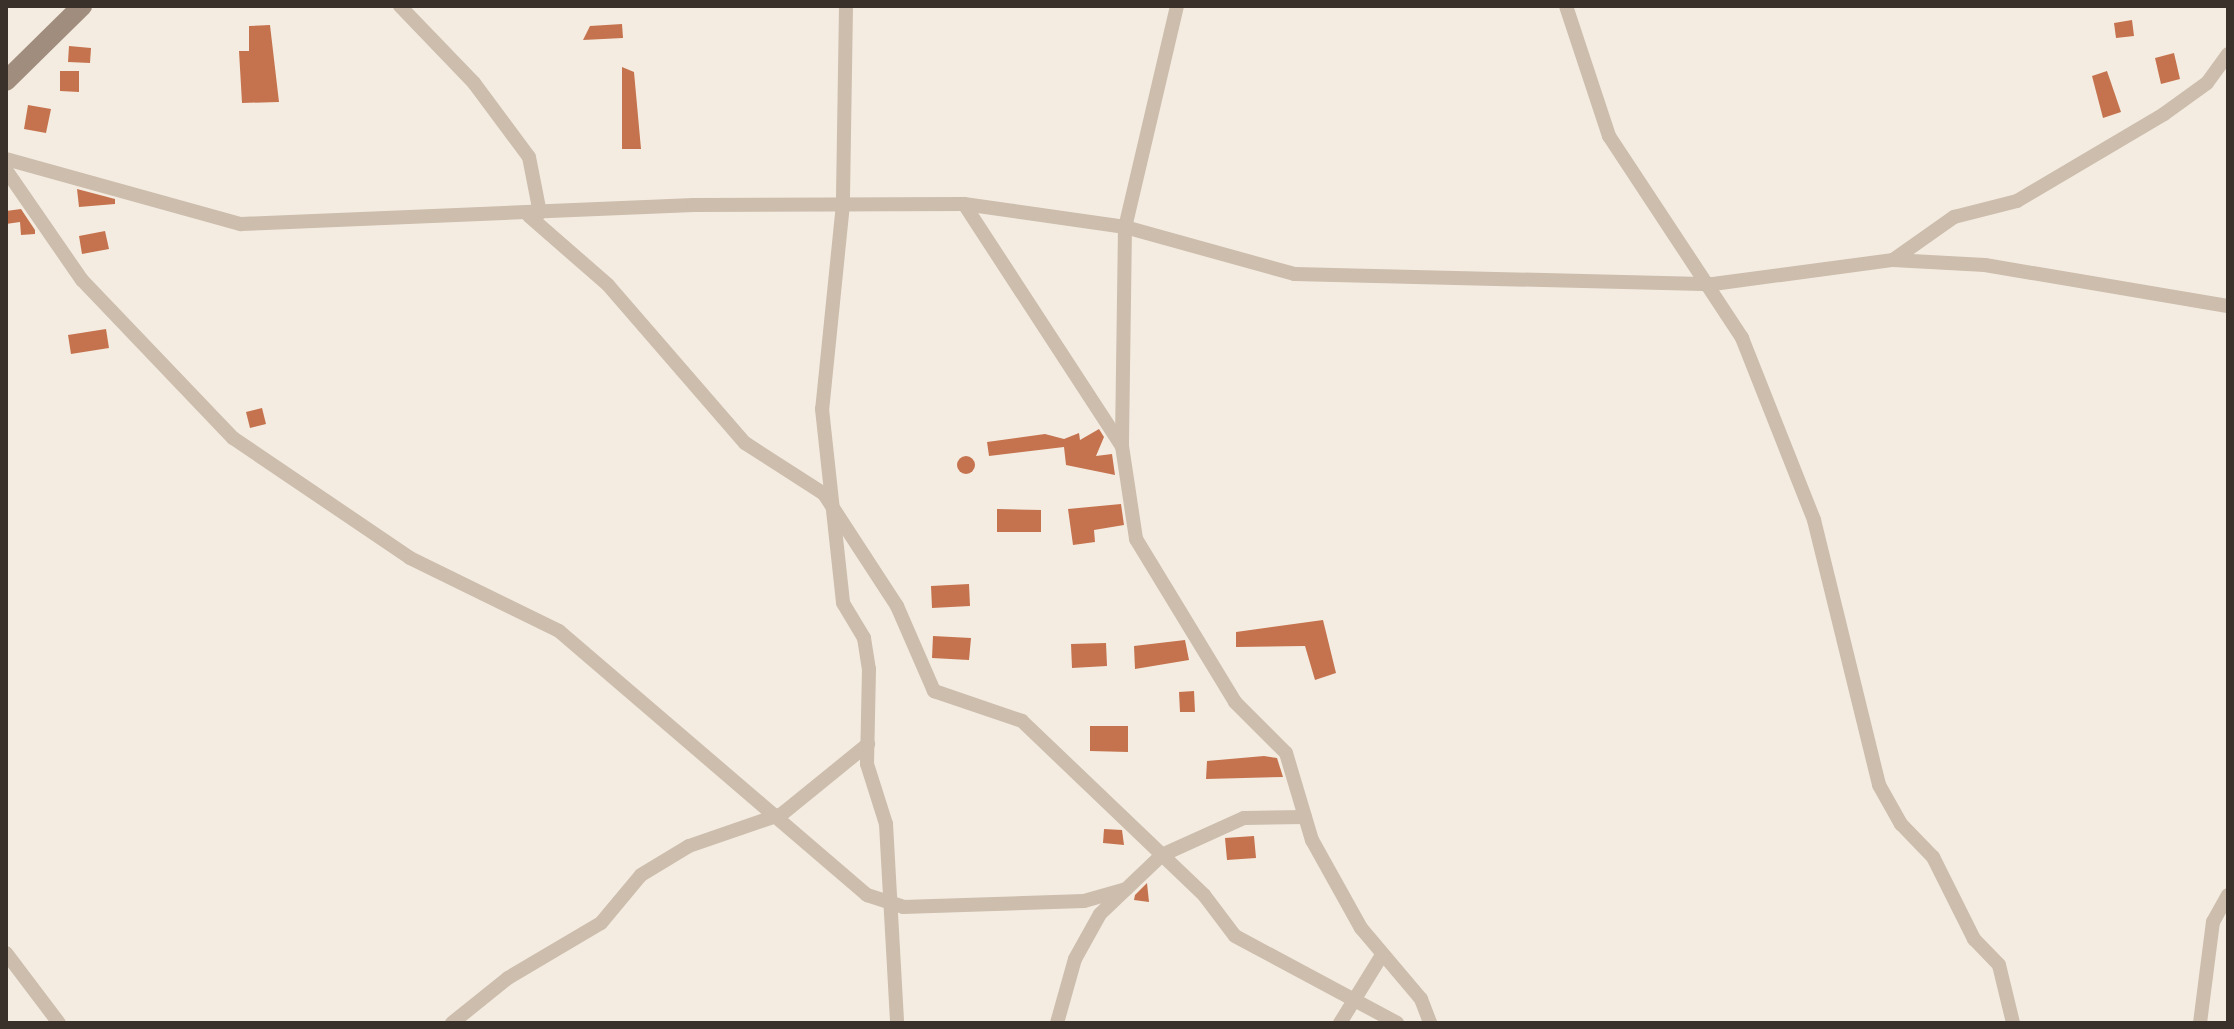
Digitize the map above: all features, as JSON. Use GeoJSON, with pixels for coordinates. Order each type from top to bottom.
{"type":"FeatureCollection","features":[{"type":"Feature","properties":{"kind":"street"},"geometry":{"type":"LineString","coordinates":[[6,81],[82,6]]}},
{"type":"Feature","properties":{"kind":"street"},"geometry":{"type":"LineString","coordinates":[[400,6],[474,83],[529,157],[534,214],[608,285],[745,443],[818,489],[897,606],[934,691],[1022,721],[1162,855],[1235,936],[1397,1023]]}},
{"type":"Feature","properties":{"kind":"street"},"geometry":{"type":"LineString","coordinates":[[846,6],[843,204],[822,409],[838,517],[843,603],[864,638],[869,669],[868,773],[886,824],[887,907],[897,1023]]}},
{"type":"Feature","properties":{"kind":"street"},"geometry":{"type":"LineString","coordinates":[[1177,6],[1125,227],[1122,446],[1136,539],[1235,702],[1286,753],[1305,817],[1382,955],[1421,999],[1430,1023]]}},
{"type":"Feature","properties":{"kind":"street"},"geometry":{"type":"LineString","coordinates":[[1566,6],[1609,136],[1713,284],[1792,454],[1879,785],[1901,824],[1933,857],[1974,939],[1999,965],[2013,1023]]}},
{"type":"Feature","properties":{"kind":"street"},"geometry":{"type":"LineString","coordinates":[[1893,260],[1946,222],[2017,201],[2164,114],[2207,83],[2228,54]]}},
{"type":"Feature","properties":{"kind":"street"},"geometry":{"type":"LineString","coordinates":[[6,159],[241,224],[843,204],[964,204],[1125,227],[1294,274],[1713,284],[1893,260],[1985,265],[2228,306]]}},
{"type":"Feature","properties":{"kind":"street"},"geometry":{"type":"LineString","coordinates":[[6,170],[82,280],[233,438],[410,558],[559,631],[686,732],[708,761],[782,814],[887,907],[1084,901],[1126,889]]}},
{"type":"Feature","properties":{"kind":"street"},"geometry":{"type":"LineString","coordinates":[[964,204],[1122,446]]}},
{"type":"Feature","properties":{"kind":"street"},"geometry":{"type":"LineString","coordinates":[[452,1023],[508,978],[601,923],[641,875],[689,846],[782,814],[868,744]]}},
{"type":"Feature","properties":{"kind":"street"},"geometry":{"type":"LineString","coordinates":[[1057,1023],[1075,959],[1100,914],[1162,855],[1244,818],[1305,817]]}},
{"type":"Feature","properties":{"kind":"street"},"geometry":{"type":"LineString","coordinates":[[2200,1023],[2213,922],[2228,895]]}},
{"type":"Feature","properties":{"kind":"street"},"geometry":{"type":"LineString","coordinates":[[6,953],[59,1023]]}},
{"type":"Feature","properties":{"kind":"street"},"geometry":{"type":"LineString","coordinates":[[1340,1023],[1351,997],[1382,955]]}},
{"type":"Feature","properties":{"kind":"building"},"geometry":{"type":"Polygon","coordinates":[[[2132,20],[2134,36],[2116,38],[2114,23],[2132,20]]]}},
{"type":"Feature","properties":{"kind":"building"},"geometry":{"type":"Polygon","coordinates":[[[622,24],[623,38],[583,40],[590,26],[622,24]]]}},
{"type":"Feature","properties":{"kind":"building"},"geometry":{"type":"Polygon","coordinates":[[[270,25],[279,102],[242,103],[239,51],[249,51],[249,26],[270,25]]]}},
{"type":"Feature","properties":{"kind":"building"},"geometry":{"type":"Polygon","coordinates":[[[69,46],[91,48],[90,63],[68,62],[69,46]]]}},
{"type":"Feature","properties":{"kind":"building"},"geometry":{"type":"Polygon","coordinates":[[[2174,53],[2180,79],[2161,84],[2155,58],[2174,53]]]}},
{"type":"Feature","properties":{"kind":"building"},"geometry":{"type":"Polygon","coordinates":[[[622,67],[634,72],[641,149],[622,149],[622,67]]]}},
{"type":"Feature","properties":{"kind":"building"},"geometry":{"type":"Polygon","coordinates":[[[60,71],[79,71],[79,92],[60,91],[60,71]]]}},
{"type":"Feature","properties":{"kind":"building"},"geometry":{"type":"Polygon","coordinates":[[[2107,71],[2121,112],[2103,118],[2092,76],[2107,71]]]}},
{"type":"Feature","properties":{"kind":"building"},"geometry":{"type":"Polygon","coordinates":[[[28,105],[51,109],[46,133],[24,129],[28,105]]]}},
{"type":"Feature","properties":{"kind":"building"},"geometry":{"type":"Polygon","coordinates":[[[77,189],[115,199],[115,204],[79,207],[77,189]]]}},
{"type":"Feature","properties":{"kind":"building"},"geometry":{"type":"Polygon","coordinates":[[[21,209],[35,234],[21,235],[20,222],[6,224],[6,211],[21,209]]]}},
{"type":"Feature","properties":{"kind":"building"},"geometry":{"type":"Polygon","coordinates":[[[105,231],[109,249],[82,254],[79,236],[105,231]]]}},
{"type":"Feature","properties":{"kind":"building"},"geometry":{"type":"Polygon","coordinates":[[[106,329],[109,348],[71,354],[68,335],[106,329]]]}},
{"type":"Feature","properties":{"kind":"building"},"geometry":{"type":"Polygon","coordinates":[[[262,408],[266,424],[250,428],[246,412],[262,408]]]}},
{"type":"Feature","properties":{"kind":"building"},"geometry":{"type":"Polygon","coordinates":[[[1099,429],[1104,437],[1096,456],[1112,454],[1115,475],[1066,465],[1064,447],[989,456],[987,442],[1045,434],[1064,439],[1079,433],[1080,440],[1099,429]]]}},
{"type":"Feature","properties":{"kind":"building"},"geometry":{"type":"Polygon","coordinates":[[[966,456],[975,465],[966,474],[957,465],[966,456]]]}},
{"type":"Feature","properties":{"kind":"building"},"geometry":{"type":"Polygon","coordinates":[[[1121,504],[1124,525],[1094,530],[1095,542],[1073,545],[1068,509],[1121,504]]]}},
{"type":"Feature","properties":{"kind":"building"},"geometry":{"type":"Polygon","coordinates":[[[997,509],[1041,510],[1041,532],[997,532],[997,509]]]}},
{"type":"Feature","properties":{"kind":"building"},"geometry":{"type":"Polygon","coordinates":[[[969,584],[970,606],[932,608],[931,586],[969,584]]]}},
{"type":"Feature","properties":{"kind":"building"},"geometry":{"type":"Polygon","coordinates":[[[1323,620],[1336,673],[1315,680],[1305,646],[1236,647],[1236,632],[1323,620]]]}},
{"type":"Feature","properties":{"kind":"building"},"geometry":{"type":"Polygon","coordinates":[[[933,636],[971,638],[969,660],[932,658],[933,636]]]}},
{"type":"Feature","properties":{"kind":"building"},"geometry":{"type":"Polygon","coordinates":[[[1185,640],[1189,660],[1135,669],[1134,646],[1185,640]]]}},
{"type":"Feature","properties":{"kind":"building"},"geometry":{"type":"Polygon","coordinates":[[[1106,643],[1107,666],[1072,668],[1071,644],[1106,643]]]}},
{"type":"Feature","properties":{"kind":"building"},"geometry":{"type":"Polygon","coordinates":[[[1194,691],[1195,712],[1180,712],[1179,692],[1194,691]]]}},
{"type":"Feature","properties":{"kind":"building"},"geometry":{"type":"Polygon","coordinates":[[[1090,726],[1128,726],[1128,752],[1090,751],[1090,726]]]}},
{"type":"Feature","properties":{"kind":"building"},"geometry":{"type":"Polygon","coordinates":[[[1264,756],[1277,758],[1283,777],[1206,779],[1207,761],[1264,756]]]}},
{"type":"Feature","properties":{"kind":"building"},"geometry":{"type":"Polygon","coordinates":[[[1104,829],[1122,830],[1124,845],[1103,843],[1104,829]]]}},
{"type":"Feature","properties":{"kind":"building"},"geometry":{"type":"Polygon","coordinates":[[[1254,836],[1256,858],[1227,860],[1225,838],[1254,836]]]}},
{"type":"Feature","properties":{"kind":"building"},"geometry":{"type":"Polygon","coordinates":[[[1147,883],[1149,902],[1134,900],[1135,895],[1147,883]]]}}]}
